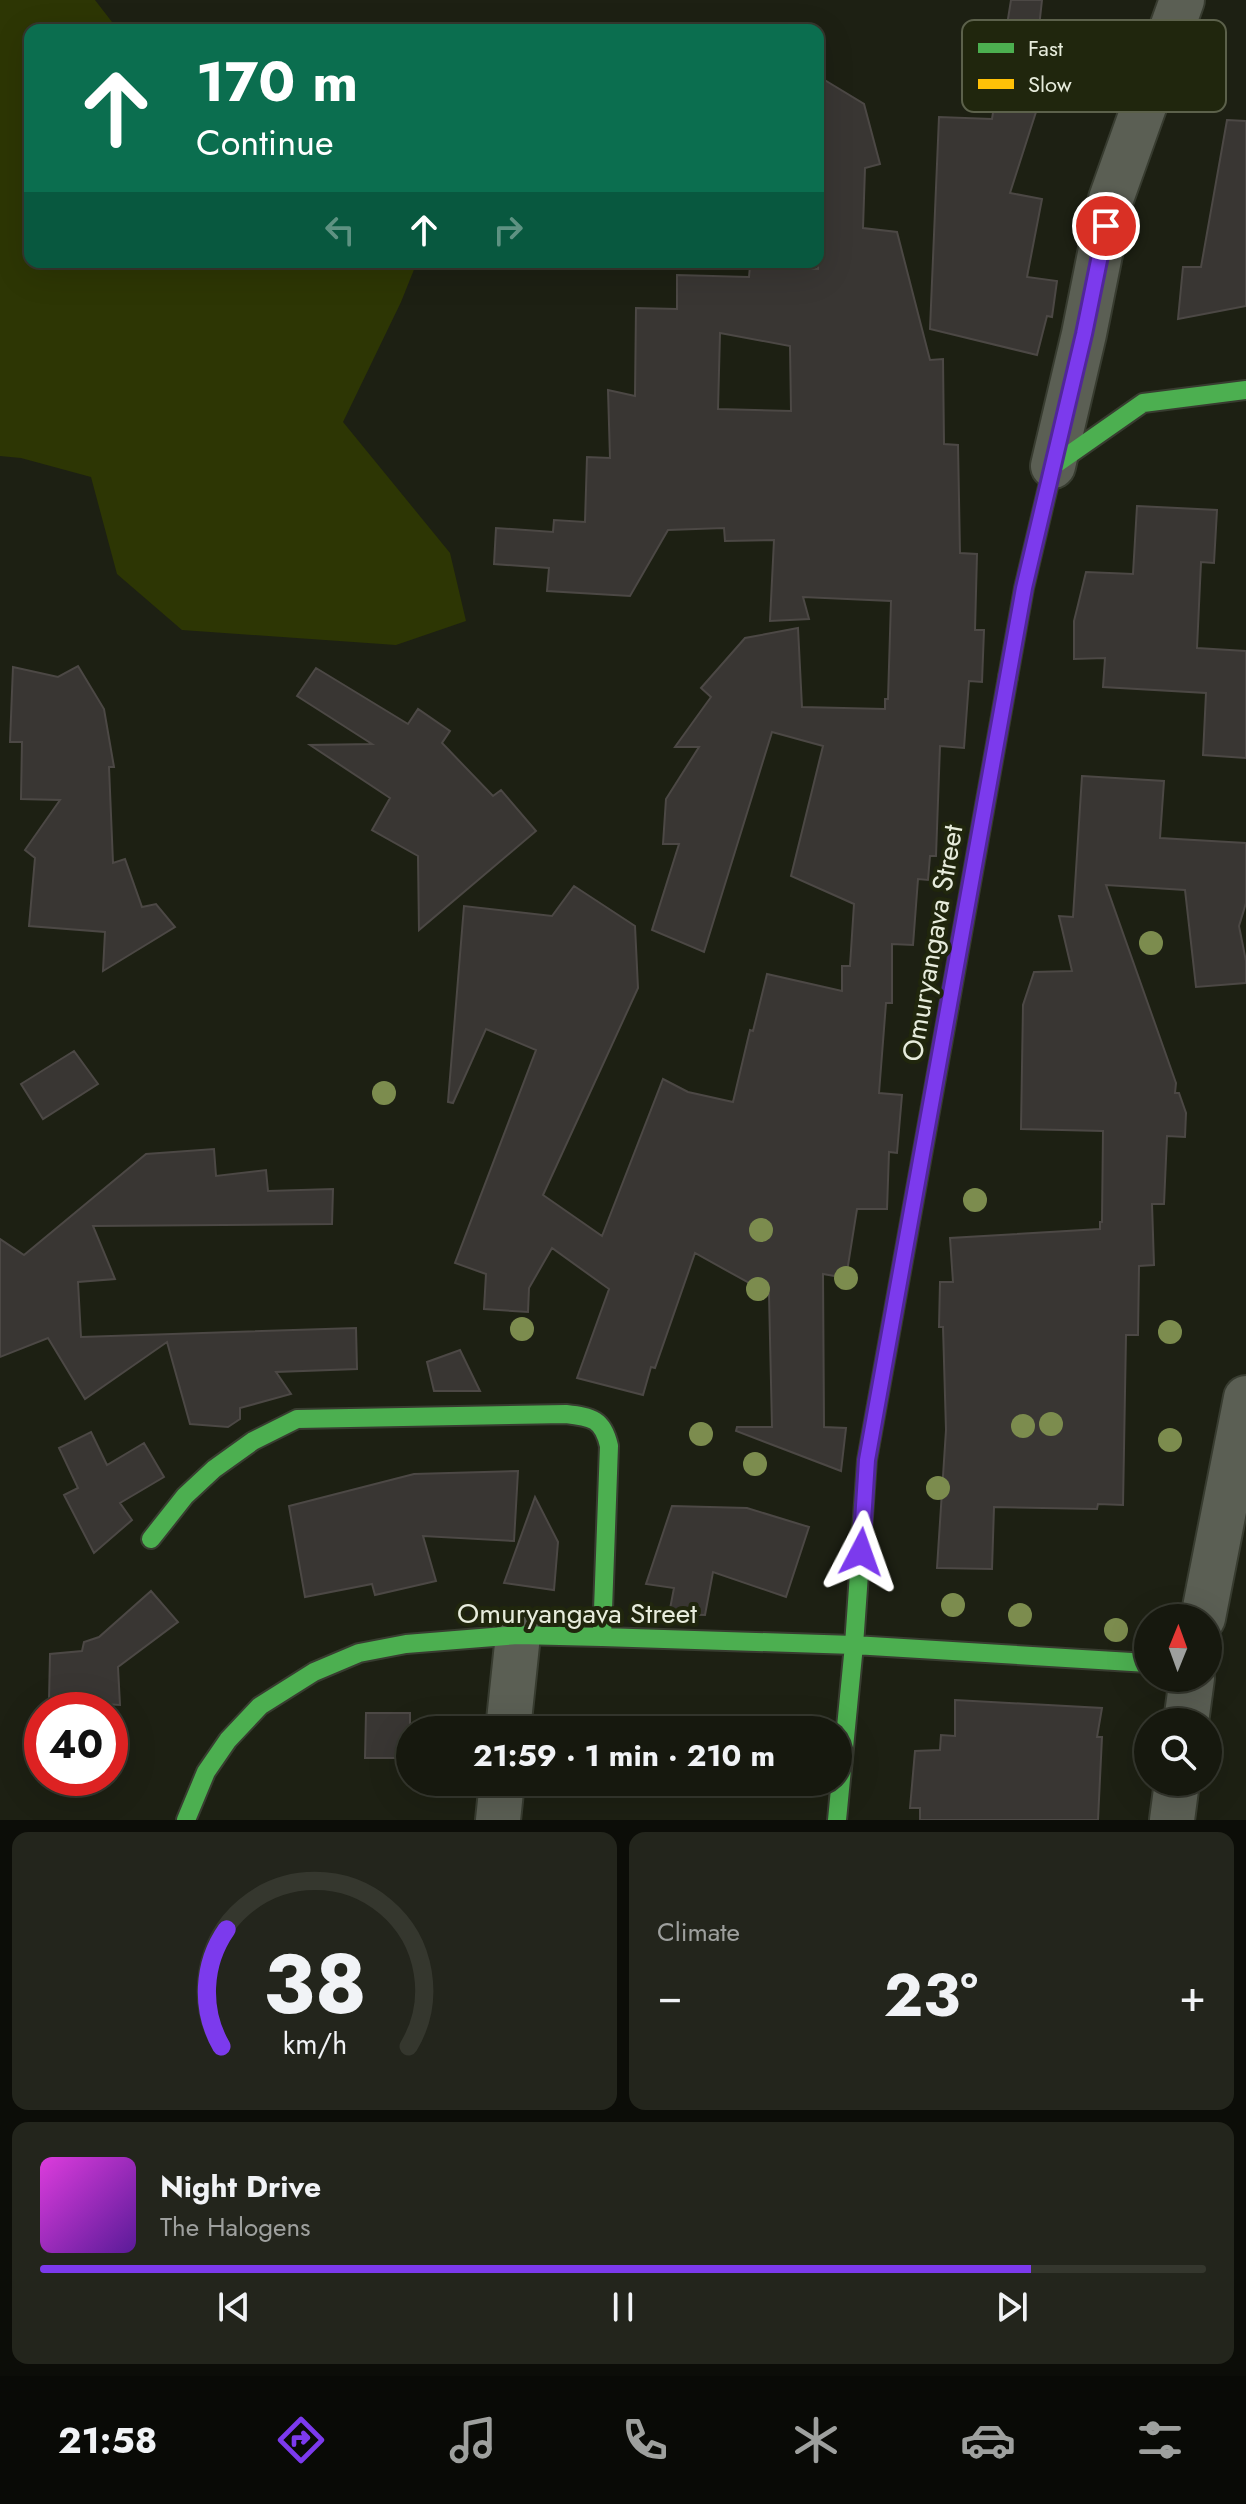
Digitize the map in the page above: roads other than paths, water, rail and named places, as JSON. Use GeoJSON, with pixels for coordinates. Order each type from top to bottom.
{"type":"FeatureCollection","features":[{"type":"Feature","properties":{"kind":"street"},"geometry":{"type":"LineString","coordinates":[[1175,20],[1182,0]]}},
{"type":"Feature","properties":{"kind":"street"},"geometry":{"type":"LineString","coordinates":[[1053,466],[1111,199],[1142,112]]}},
{"type":"Feature","properties":{"kind":"street"},"geometry":{"type":"LineString","coordinates":[[1053,466],[1143,403],[1246,390]]}},
{"type":"Feature","properties":{"kind":"street","name":"Omuryangava Street"},"geometry":{"type":"LineString","coordinates":[[837,1820],[854,1645],[867,1460],[1024,588],[1053,466]]}},
{"type":"Feature","properties":{"kind":"street"},"geometry":{"type":"LineString","coordinates":[[1206,1604],[1246,1398]]}},
{"type":"Feature","properties":{"kind":"street"},"geometry":{"type":"LineString","coordinates":[[151,1539],[189,1491],[228,1457],[270,1429],[297,1419],[566,1414],[590,1417],[605,1429],[609,1446],[602,1637]]}},
{"type":"Feature","properties":{"kind":"street"},"geometry":{"type":"LineString","coordinates":[[509,1716],[518,1635]]}},
{"type":"Feature","properties":{"kind":"street","name":"Omuryangava Street"},"geometry":{"type":"LineString","coordinates":[[186,1820],[206,1772],[228,1740],[260,1706],[314,1672],[359,1653],[406,1644],[518,1635],[602,1637],[854,1645],[1134,1662]]}},
{"type":"Feature","properties":{"kind":"street"},"geometry":{"type":"LineString","coordinates":[[498,1820],[501,1796]]}},
{"type":"Feature","properties":{"kind":"street"},"geometry":{"type":"LineString","coordinates":[[1172,1820],[1175,1796]]}}]}
